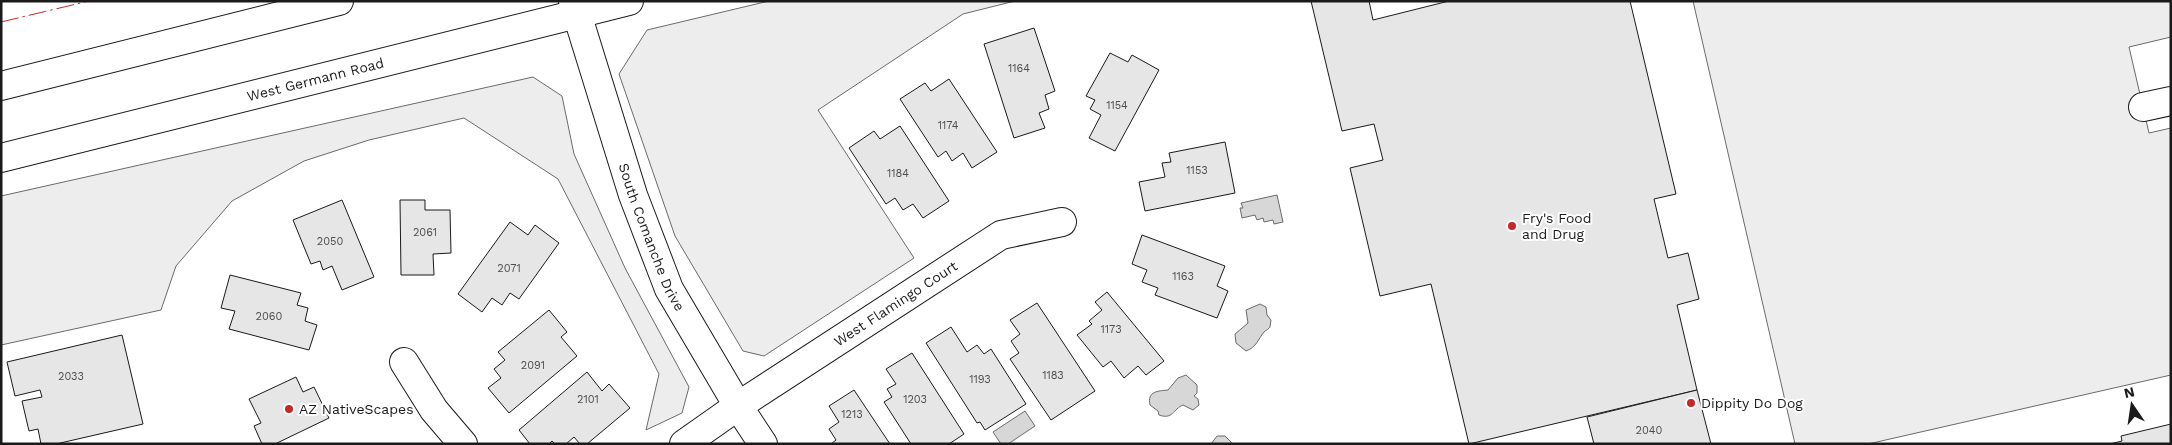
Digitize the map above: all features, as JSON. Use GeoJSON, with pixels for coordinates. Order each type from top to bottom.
{"type":"FeatureCollection","features":[{"type":"Feature","properties":{"kind":"street"},"geometry":{"type":"LineString","coordinates":[[1,86],[339,1]]}},
{"type":"Feature","properties":{"kind":"street","name":"West Germann Road"},"geometry":{"type":"LineString","coordinates":[[1,158],[575,8],[629,1]]}},
{"type":"Feature","properties":{"kind":"street","name":"South Comanche Drive"},"geometry":{"type":"LineString","coordinates":[[575,8],[633,195],[669,289],[738,406],[763,444]]}},
{"type":"Feature","properties":{"kind":"street"},"geometry":{"type":"LineString","coordinates":[[2143,107],[2171,101]]}},
{"type":"Feature","properties":{"kind":"street","name":"West Flamingo Court"},"geometry":{"type":"LineString","coordinates":[[684,444],[738,406],[1001,235],[1062,222]]}},
{"type":"Feature","properties":{"kind":"street"},"geometry":{"type":"LineString","coordinates":[[404,362],[434,410],[463,444]]}},
{"type":"Feature","properties":{"kind":"shaded area"},"geometry":{"type":"Polygon","coordinates":[[[769,1],[1015,1],[963,14],[818,110],[914,258],[764,356],[743,351],[675,236],[619,74],[647,30],[769,1]]]}},
{"type":"Feature","properties":{"kind":"shaded area"},"geometry":{"type":"Polygon","coordinates":[[[1693,1],[2171,1],[2171,37],[2129,47],[2149,133],[2171,128],[2171,375],[1868,444],[1795,444],[1693,1]]]}},
{"type":"Feature","properties":{"kind":"shaded area"},"geometry":{"type":"Polygon","coordinates":[[[533,77],[562,96],[574,154],[625,268],[689,387],[682,413],[646,430],[659,374],[558,179],[464,118],[369,140],[304,161],[232,201],[176,266],[161,310],[1,345],[1,196],[533,77]]]}},
{"type":"Feature","properties":{"kind":"shaded area"},"geometry":{"type":"Polygon","coordinates":[[[1277,195],[1283,222],[1274,224],[1273,220],[1264,222],[1263,218],[1257,220],[1255,215],[1242,218],[1240,208],[1243,208],[1241,203],[1277,195]]]}},
{"type":"Feature","properties":{"kind":"shaded area"},"geometry":{"type":"Polygon","coordinates":[[[1260,304],[1266,307],[1267,315],[1271,320],[1270,327],[1255,345],[1246,351],[1236,343],[1235,334],[1248,323],[1246,310],[1260,304]]]}},
{"type":"Feature","properties":{"kind":"shaded area"},"geometry":{"type":"Polygon","coordinates":[[[1186,375],[1197,385],[1197,393],[1194,396],[1198,399],[1199,405],[1193,410],[1183,405],[1170,415],[1159,415],[1158,411],[1150,405],[1152,394],[1157,391],[1168,390],[1178,378],[1186,375]]]}},
{"type":"Feature","properties":{"kind":"shaded area"},"geometry":{"type":"Polygon","coordinates":[[[1025,411],[1035,426],[1008,444],[1001,444],[993,432],[1025,411]]]}},
{"type":"Feature","properties":{"kind":"shaded area"},"geometry":{"type":"Polygon","coordinates":[[[1217,436],[1225,436],[1233,444],[1211,444],[1217,436]]]}},
{"type":"Feature","properties":{"kind":"building","name":"Fry's Food and Drug"},"geometry":{"type":"Polygon","coordinates":[[[1311,1],[1369,1],[1373,20],[1449,1],[1630,1],[1676,194],[1654,199],[1668,258],[1688,253],[1699,299],[1677,305],[1697,390],[1469,444],[1431,284],[1380,296],[1350,168],[1383,160],[1374,124],[1342,131],[1311,1]]]}},
{"type":"Feature","properties":{"kind":"building"},"geometry":{"type":"Polygon","coordinates":[[[1034,28],[1055,91],[1045,95],[1049,109],[1039,113],[1045,128],[1014,138],[984,44],[1034,28]]]}},
{"type":"Feature","properties":{"kind":"building"},"geometry":{"type":"Polygon","coordinates":[[[1110,53],[1128,62],[1132,55],[1159,70],[1115,151],[1089,138],[1101,115],[1090,109],[1095,100],[1086,96],[1110,53]]]}},
{"type":"Feature","properties":{"kind":"building"},"geometry":{"type":"Polygon","coordinates":[[[949,79],[997,152],[972,168],[963,153],[952,161],[946,151],[938,157],[900,99],[925,83],[931,91],[949,79]]]}},
{"type":"Feature","properties":{"kind":"building"},"geometry":{"type":"Polygon","coordinates":[[[900,126],[949,201],[923,218],[913,204],[903,210],[895,198],[886,204],[849,148],[874,131],[880,139],[900,126]]]}},
{"type":"Feature","properties":{"kind":"building"},"geometry":{"type":"Polygon","coordinates":[[[1225,142],[1235,193],[1145,211],[1139,182],[1165,177],[1162,163],[1171,162],[1169,153],[1225,142]]]}},
{"type":"Feature","properties":{"kind":"building"},"geometry":{"type":"Polygon","coordinates":[[[342,200],[374,277],[342,290],[332,266],[323,270],[320,261],[311,264],[293,220],[342,200]]]}},
{"type":"Feature","properties":{"kind":"building"},"geometry":{"type":"Polygon","coordinates":[[[400,200],[425,200],[425,210],[450,210],[451,253],[433,254],[434,275],[401,275],[400,200]]]}},
{"type":"Feature","properties":{"kind":"building"},"geometry":{"type":"Polygon","coordinates":[[[510,222],[528,235],[535,225],[559,243],[519,299],[510,293],[502,305],[492,298],[482,312],[458,294],[510,222]]]}},
{"type":"Feature","properties":{"kind":"building"},"geometry":{"type":"Polygon","coordinates":[[[1142,235],[1225,266],[1217,286],[1228,291],[1217,318],[1155,295],[1158,288],[1142,282],[1147,270],[1132,264],[1142,235]]]}},
{"type":"Feature","properties":{"kind":"building"},"geometry":{"type":"Polygon","coordinates":[[[230,275],[301,293],[297,305],[308,308],[305,321],[317,325],[309,350],[229,329],[235,311],[221,308],[230,275]]]}},
{"type":"Feature","properties":{"kind":"building"},"geometry":{"type":"Polygon","coordinates":[[[1107,292],[1164,361],[1146,375],[1138,366],[1124,378],[1111,361],[1103,367],[1077,335],[1092,324],[1089,321],[1102,310],[1095,302],[1107,292]]]}},
{"type":"Feature","properties":{"kind":"building"},"geometry":{"type":"Polygon","coordinates":[[[1037,303],[1095,391],[1051,420],[1010,359],[1019,353],[1011,341],[1020,334],[1010,320],[1037,303]]]}},
{"type":"Feature","properties":{"kind":"building"},"geometry":{"type":"Polygon","coordinates":[[[549,310],[567,332],[561,337],[577,356],[509,413],[488,388],[501,378],[494,369],[505,360],[498,352],[549,310]]]}},
{"type":"Feature","properties":{"kind":"building"},"geometry":{"type":"Polygon","coordinates":[[[951,327],[967,352],[977,345],[984,354],[991,349],[1026,404],[985,430],[980,422],[977,423],[926,343],[951,327]]]}},
{"type":"Feature","properties":{"kind":"building"},"geometry":{"type":"Polygon","coordinates":[[[122,335],[143,424],[56,444],[41,444],[38,429],[29,431],[22,401],[42,397],[40,390],[15,396],[7,362],[122,335]]]}},
{"type":"Feature","properties":{"kind":"building"},"geometry":{"type":"Polygon","coordinates":[[[912,353],[964,434],[949,444],[911,444],[884,402],[892,397],[887,389],[896,384],[886,369],[912,353]]]}},
{"type":"Feature","properties":{"kind":"building"},"geometry":{"type":"Polygon","coordinates":[[[587,372],[602,391],[609,384],[630,408],[587,444],[580,444],[574,437],[566,444],[555,444],[552,441],[549,444],[530,444],[519,430],[587,372]]]}},
{"type":"Feature","properties":{"kind":"building","name":"AZ NativeScapes"},"geometry":{"type":"Polygon","coordinates":[[[296,377],[303,392],[314,387],[329,418],[275,444],[262,444],[254,426],[261,423],[249,399],[296,377]]]}},
{"type":"Feature","properties":{"kind":"building"},"geometry":{"type":"Polygon","coordinates":[[[854,390],[890,444],[831,444],[836,440],[829,429],[839,422],[829,406],[854,390]]]}},
{"type":"Feature","properties":{"kind":"building"},"geometry":{"type":"Polygon","coordinates":[[[1697,390],[1711,444],[1594,444],[1587,417],[1697,390]]]}},
{"type":"Feature","properties":{"kind":"building"},"geometry":{"type":"Polygon","coordinates":[[[2171,424],[2171,444],[2110,444],[2122,441],[2121,436],[2171,424]]]}},
{"type":"Feature","properties":{"kind":"power"},"geometry":{"type":"LineString","coordinates":[[1,22],[89,1]]}},
{"type":"Feature","properties":{"kind":"place","name":"Fry's Food and Drug"},"geometry":{"type":"Point","coordinates":[1512,226]}},
{"type":"Feature","properties":{"kind":"place","name":"Dippity Do Dog"},"geometry":{"type":"Point","coordinates":[1691,403]}},
{"type":"Feature","properties":{"kind":"place","name":"AZ NativeScapes"},"geometry":{"type":"Point","coordinates":[289,409]}}]}
